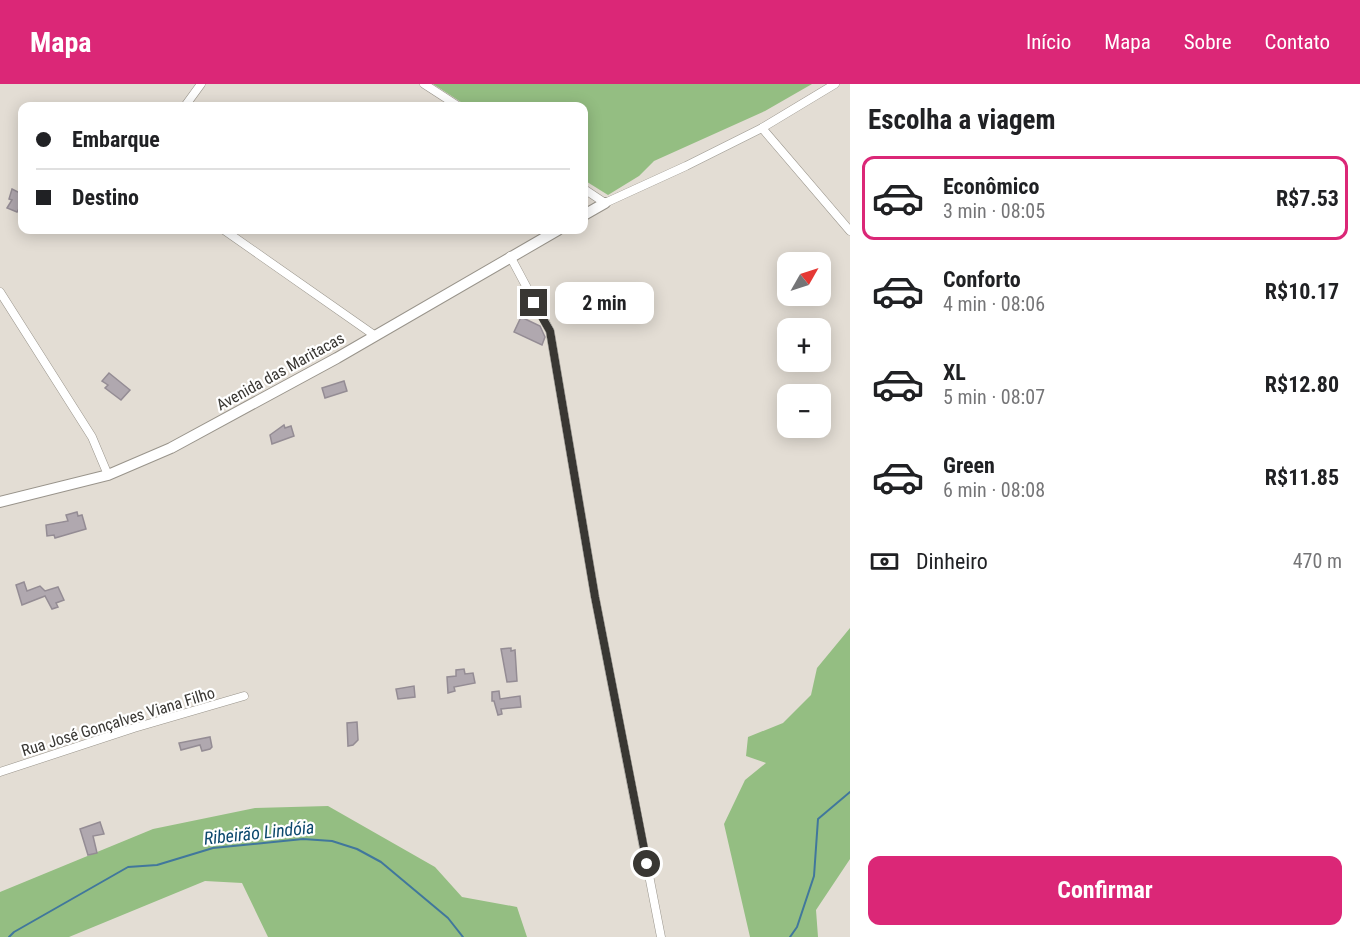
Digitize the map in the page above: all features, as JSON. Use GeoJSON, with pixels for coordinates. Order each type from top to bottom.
{"type":"FeatureCollection","features":[{"type":"Feature","properties":{"kind":"street"},"geometry":{"type":"LineString","coordinates":[[188,102],[201,84]]}},
{"type":"Feature","properties":{"kind":"street"},"geometry":{"type":"LineString","coordinates":[[424,84],[452,102]]}},
{"type":"Feature","properties":{"kind":"street"},"geometry":{"type":"LineString","coordinates":[[588,213],[762,128],[835,84]]}},
{"type":"Feature","properties":{"kind":"street"},"geometry":{"type":"LineString","coordinates":[[762,128],[850,231]]}},
{"type":"Feature","properties":{"kind":"street"},"geometry":{"type":"LineString","coordinates":[[588,192],[605,203]]}},
{"type":"Feature","properties":{"kind":"street"},"geometry":{"type":"LineString","coordinates":[[230,234],[374,335]]}},
{"type":"Feature","properties":{"kind":"street","name":"Avenida das Maritacas"},"geometry":{"type":"LineString","coordinates":[[0,502],[108,475],[181,442],[272,394],[551,234]]}},
{"type":"Feature","properties":{"kind":"street"},"geometry":{"type":"LineString","coordinates":[[510,256],[550,331],[595,597],[661,937]]}},
{"type":"Feature","properties":{"kind":"street"},"geometry":{"type":"LineString","coordinates":[[0,292],[92,437],[108,475]]}},
{"type":"Feature","properties":{"kind":"street","name":"Rua José Gonçalves Viana Filho"},"geometry":{"type":"LineString","coordinates":[[0,772],[244,696]]}},
{"type":"Feature","properties":{"kind":"green space"},"geometry":{"type":"Polygon","coordinates":[[[433,84],[812,84],[765,111],[654,161],[639,176],[608,195],[588,182],[588,102],[461,102],[433,84]]]}},
{"type":"Feature","properties":{"kind":"green space"},"geometry":{"type":"Polygon","coordinates":[[[850,628],[850,859],[816,910],[818,937],[750,937],[724,824],[745,780],[766,763],[746,756],[748,737],[783,723],[811,695],[817,668],[850,628]]]}},
{"type":"Feature","properties":{"kind":"green space"},"geometry":{"type":"Polygon","coordinates":[[[328,806],[435,867],[462,897],[517,907],[527,937],[268,937],[242,883],[205,881],[69,937],[0,937],[0,892],[153,829],[255,808],[328,806]]]}},
{"type":"Feature","properties":{"kind":"building"},"geometry":{"type":"Polygon","coordinates":[[[12,189],[18,192],[17,212],[7,208],[12,200],[9,199],[12,189]]]}},
{"type":"Feature","properties":{"kind":"building"},"geometry":{"type":"Polygon","coordinates":[[[521,317],[540,326],[545,337],[542,345],[514,332],[521,317]]]}},
{"type":"Feature","properties":{"kind":"building"},"geometry":{"type":"Polygon","coordinates":[[[109,373],[130,390],[121,400],[105,388],[108,385],[102,381],[109,373]]]}},
{"type":"Feature","properties":{"kind":"building"},"geometry":{"type":"Polygon","coordinates":[[[344,381],[347,391],[325,398],[322,388],[344,381]]]}},
{"type":"Feature","properties":{"kind":"building"},"geometry":{"type":"Polygon","coordinates":[[[284,425],[285,428],[291,426],[294,436],[272,444],[270,435],[284,425]]]}},
{"type":"Feature","properties":{"kind":"building"},"geometry":{"type":"Polygon","coordinates":[[[77,512],[78,516],[82,515],[86,529],[55,538],[54,535],[47,536],[46,525],[68,521],[66,515],[77,512]]]}},
{"type":"Feature","properties":{"kind":"building"},"geometry":{"type":"Polygon","coordinates":[[[24,582],[27,591],[40,586],[45,591],[58,587],[64,600],[56,603],[58,607],[52,609],[45,596],[22,605],[16,585],[24,582]]]}},
{"type":"Feature","properties":{"kind":"building"},"geometry":{"type":"Polygon","coordinates":[[[511,648],[511,651],[515,650],[517,681],[507,682],[501,649],[511,648]]]}},
{"type":"Feature","properties":{"kind":"building"},"geometry":{"type":"Polygon","coordinates":[[[464,669],[465,674],[473,673],[475,683],[454,687],[455,691],[448,693],[447,677],[456,676],[456,670],[464,669]]]}},
{"type":"Feature","properties":{"kind":"building"},"geometry":{"type":"Polygon","coordinates":[[[414,686],[415,697],[398,699],[396,689],[414,686]]]}},
{"type":"Feature","properties":{"kind":"building"},"geometry":{"type":"Polygon","coordinates":[[[499,691],[500,699],[520,696],[521,707],[501,709],[502,714],[498,715],[494,701],[492,701],[492,692],[499,691]]]}},
{"type":"Feature","properties":{"kind":"building"},"geometry":{"type":"Polygon","coordinates":[[[357,722],[358,740],[348,746],[347,723],[357,722]]]}},
{"type":"Feature","properties":{"kind":"building"},"geometry":{"type":"Polygon","coordinates":[[[210,737],[212,747],[210,749],[202,751],[200,745],[181,750],[179,743],[210,737]]]}},
{"type":"Feature","properties":{"kind":"building"},"geometry":{"type":"Polygon","coordinates":[[[100,822],[104,834],[93,836],[97,853],[88,855],[80,829],[100,822]]]}},
{"type":"Feature","properties":{"kind":"waterway","name":"Ribeirão Lindóia"},"geometry":{"type":"LineString","coordinates":[[790,937],[797,927],[814,876],[818,819],[850,792]]}},
{"type":"Feature","properties":{"kind":"waterway","name":"Ribeirão Lindóia"},"geometry":{"type":"LineString","coordinates":[[9,937],[128,867],[157,865],[213,848],[303,839],[332,841],[357,849],[381,862],[448,918],[463,937]]}},
{"type":"Feature","properties":{"kind":"route"},"geometry":{"type":"LineString","coordinates":[[534,303],[550,331],[595,597],[647,864]]}}]}
